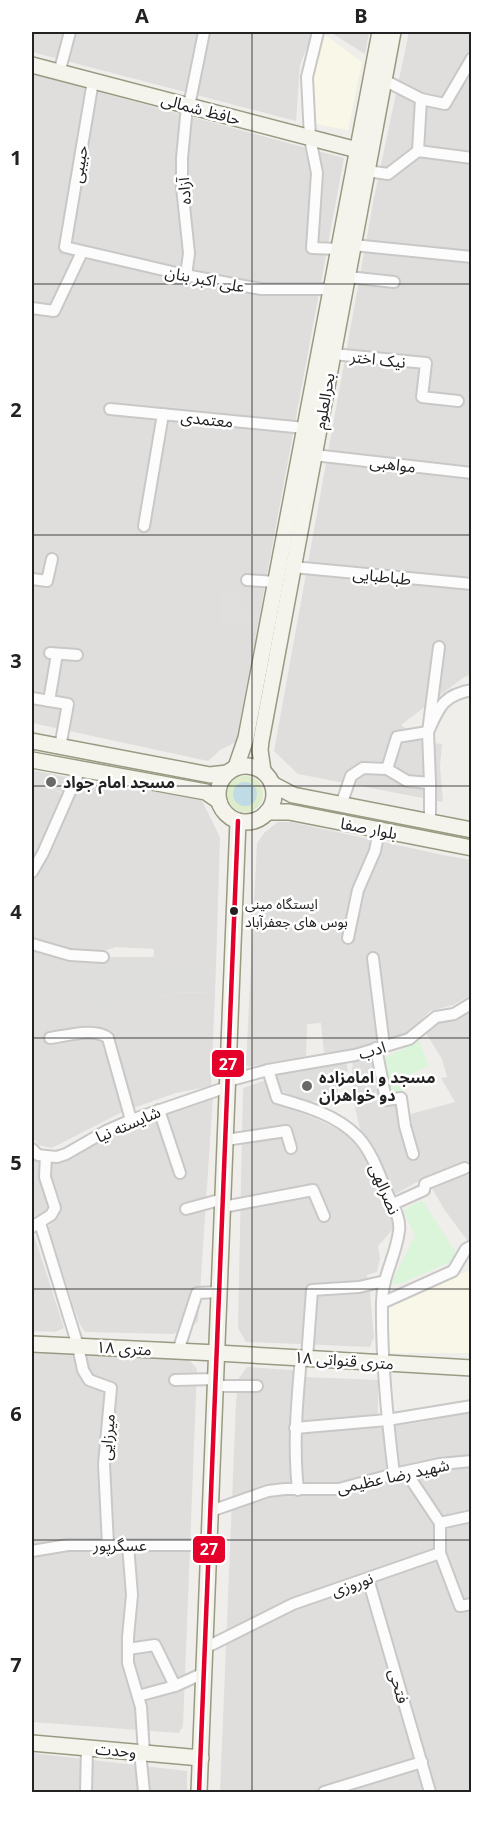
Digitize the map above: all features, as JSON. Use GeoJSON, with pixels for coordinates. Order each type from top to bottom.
{"type":"FeatureCollection","features":[{"type":"Feature","properties":{"kind":"main road","name":"بحرالعلوم"},"geometry":{"type":"LineString","coordinates":[[263,771],[261,741],[348,277],[346,247],[364,152],[380,32]]}},
{"type":"Feature","properties":{"kind":"main road","name":"بحرالعلوم"},"geometry":{"type":"LineString","coordinates":[[231,770],[246,738],[331,289],[346,247],[367,171],[364,152],[384,80],[393,32]]}},
{"type":"Feature","properties":{"kind":"main road","name":"حافظ شمالی"},"geometry":{"type":"LineString","coordinates":[[32,65],[364,152]]}},
{"type":"Feature","properties":{"kind":"main road"},"geometry":{"type":"LineString","coordinates":[[32,741],[210,775],[231,770],[251,766],[263,771],[274,790],[273,802],[267,812],[257,819],[238,821],[224,811],[219,801],[218,789],[223,778],[231,770]]}},
{"type":"Feature","properties":{"kind":"main road"},"geometry":{"type":"LineString","coordinates":[[32,760],[206,792],[219,801]]}},
{"type":"Feature","properties":{"kind":"main road","name":"بلوار صفا"},"geometry":{"type":"LineString","coordinates":[[272,784],[293,795],[471,830]]}},
{"type":"Feature","properties":{"kind":"main road","name":"بلوار صفا"},"geometry":{"type":"LineString","coordinates":[[267,812],[289,812],[471,848]]}},
{"type":"Feature","properties":{"kind":"main road"},"geometry":{"type":"LineString","coordinates":[[199,1792],[238,821]]}},
{"type":"Feature","properties":{"kind":"main road","name":"۱۸ متری"},"geometry":{"type":"LineString","coordinates":[[32,1344],[217,1353]]}},
{"type":"Feature","properties":{"kind":"main road","name":"۱۸ متری قنواتی"},"geometry":{"type":"LineString","coordinates":[[217,1353],[471,1368]]}},
{"type":"Feature","properties":{"kind":"main road","name":"وحدت"},"geometry":{"type":"LineString","coordinates":[[32,1743],[201,1758]]}},
{"type":"Feature","properties":{"kind":"street"},"geometry":{"type":"LineString","coordinates":[[59,72],[70,32]]}},
{"type":"Feature","properties":{"kind":"street","name":"آزاده"},"geometry":{"type":"LineString","coordinates":[[186,276],[189,253],[182,187],[182,158],[188,106],[204,32]]}},
{"type":"Feature","properties":{"kind":"street"},"geometry":{"type":"LineString","coordinates":[[318,32],[307,77],[310,138],[317,173],[312,248],[346,247],[471,257]]}},
{"type":"Feature","properties":{"kind":"street"},"geometry":{"type":"LineString","coordinates":[[384,80],[421,99],[445,104],[471,58]]}},
{"type":"Feature","properties":{"kind":"street","name":"حبیبی"},"geometry":{"type":"LineString","coordinates":[[65,247],[93,81]]}},
{"type":"Feature","properties":{"kind":"street"},"geometry":{"type":"LineString","coordinates":[[418,151],[421,99]]}},
{"type":"Feature","properties":{"kind":"street"},"geometry":{"type":"LineString","coordinates":[[367,171],[388,174],[418,151],[471,158]]}},
{"type":"Feature","properties":{"kind":"street","name":"علی اکبر بنان"},"geometry":{"type":"LineString","coordinates":[[65,247],[186,276],[261,289],[331,289]]}},
{"type":"Feature","properties":{"kind":"street"},"geometry":{"type":"LineString","coordinates":[[32,308],[54,311],[82,252]]}},
{"type":"Feature","properties":{"kind":"street"},"geometry":{"type":"LineString","coordinates":[[348,277],[394,282]]}},
{"type":"Feature","properties":{"kind":"street","name":"نیک اختر"},"geometry":{"type":"LineString","coordinates":[[333,354],[426,363],[423,397],[458,401]]}},
{"type":"Feature","properties":{"kind":"street","name":"معتمدی"},"geometry":{"type":"LineString","coordinates":[[110,409],[305,428]]}},
{"type":"Feature","properties":{"kind":"street"},"geometry":{"type":"LineString","coordinates":[[144,526],[163,414]]}},
{"type":"Feature","properties":{"kind":"street","name":"مواهبی"},"geometry":{"type":"LineString","coordinates":[[314,455],[471,473]]}},
{"type":"Feature","properties":{"kind":"street"},"geometry":{"type":"LineString","coordinates":[[32,579],[47,581],[52,559]]}},
{"type":"Feature","properties":{"kind":"street","name":"طباطبایی"},"geometry":{"type":"LineString","coordinates":[[293,567],[471,584]]}},
{"type":"Feature","properties":{"kind":"street"},"geometry":{"type":"LineString","coordinates":[[247,580],[275,582]]}},
{"type":"Feature","properties":{"kind":"street"},"geometry":{"type":"LineString","coordinates":[[430,821],[428,732],[439,647]]}},
{"type":"Feature","properties":{"kind":"street"},"geometry":{"type":"LineString","coordinates":[[49,701],[54,653],[77,655]]}},
{"type":"Feature","properties":{"kind":"street"},"geometry":{"type":"LineString","coordinates":[[428,732],[441,705],[458,692],[471,690]]}},
{"type":"Feature","properties":{"kind":"street"},"geometry":{"type":"LineString","coordinates":[[32,698],[68,704],[60,747]]}},
{"type":"Feature","properties":{"kind":"street"},"geometry":{"type":"LineString","coordinates":[[387,769],[397,737],[428,732]]}},
{"type":"Feature","properties":{"kind":"street"},"geometry":{"type":"LineString","coordinates":[[342,805],[351,776],[363,768],[387,769],[407,781],[430,783]]}},
{"type":"Feature","properties":{"kind":"street"},"geometry":{"type":"LineString","coordinates":[[32,872],[43,853],[80,769]]}},
{"type":"Feature","properties":{"kind":"street"},"geometry":{"type":"LineString","coordinates":[[348,938],[358,890],[375,851],[379,830]]}},
{"type":"Feature","properties":{"kind":"street"},"geometry":{"type":"LineString","coordinates":[[32,944],[70,955],[103,957]]}},
{"type":"Feature","properties":{"kind":"street"},"geometry":{"type":"LineString","coordinates":[[373,958],[386,1100],[401,1098],[405,1126],[413,1154]]}},
{"type":"Feature","properties":{"kind":"street","name":"ادب"},"geometry":{"type":"LineString","coordinates":[[228,1084],[268,1070],[355,1055],[409,1039],[436,1017],[454,1014],[471,1003]]}},
{"type":"Feature","properties":{"kind":"street"},"geometry":{"type":"LineString","coordinates":[[50,1038],[92,1032],[103,1034],[108,1038],[131,1120]]}},
{"type":"Feature","properties":{"kind":"street","name":"نصرالهی"},"geometry":{"type":"LineString","coordinates":[[268,1070],[277,1098],[312,1108],[343,1124],[359,1137],[371,1156],[398,1216],[400,1230],[385,1281],[382,1303],[387,1420],[393,1474]]}},
{"type":"Feature","properties":{"kind":"street","name":"شایسته نیا"},"geometry":{"type":"LineString","coordinates":[[46,1156],[57,1157],[66,1154],[106,1131],[131,1120],[228,1084]]}},
{"type":"Feature","properties":{"kind":"street"},"geometry":{"type":"LineString","coordinates":[[159,1110],[180,1173]]}},
{"type":"Feature","properties":{"kind":"street"},"geometry":{"type":"LineString","coordinates":[[225,1140],[286,1131],[291,1148]]}},
{"type":"Feature","properties":{"kind":"street"},"geometry":{"type":"LineString","coordinates":[[32,1149],[38,1155],[46,1156],[45,1177],[55,1208],[51,1215],[36,1225],[78,1346]]}},
{"type":"Feature","properties":{"kind":"street"},"geometry":{"type":"LineString","coordinates":[[393,1204],[424,1190],[425,1184],[465,1168]]}},
{"type":"Feature","properties":{"kind":"street"},"geometry":{"type":"LineString","coordinates":[[186,1209],[313,1190],[324,1216]]}},
{"type":"Feature","properties":{"kind":"street"},"geometry":{"type":"LineString","coordinates":[[382,1303],[453,1271],[466,1249],[471,1246]]}},
{"type":"Feature","properties":{"kind":"street"},"geometry":{"type":"LineString","coordinates":[[298,1490],[295,1428],[312,1290],[359,1287],[385,1281]]}},
{"type":"Feature","properties":{"kind":"street"},"geometry":{"type":"LineString","coordinates":[[178,1351],[198,1293],[219,1292]]}},
{"type":"Feature","properties":{"kind":"street","name":"میرزایی"},"geometry":{"type":"LineString","coordinates":[[78,1346],[83,1371],[88,1380],[111,1388],[104,1464],[108,1545]]}},
{"type":"Feature","properties":{"kind":"street"},"geometry":{"type":"LineString","coordinates":[[176,1380],[257,1386]]}},
{"type":"Feature","properties":{"kind":"street"},"geometry":{"type":"LineString","coordinates":[[295,1428],[387,1420],[471,1406]]}},
{"type":"Feature","properties":{"kind":"street","name":"شهید رضا عظیمی"},"geometry":{"type":"LineString","coordinates":[[211,1510],[268,1491],[339,1489],[440,1464],[471,1461]]}},
{"type":"Feature","properties":{"kind":"street"},"geometry":{"type":"LineString","coordinates":[[406,1472],[440,1523],[440,1553],[460,1606],[471,1604]]}},
{"type":"Feature","properties":{"kind":"street"},"geometry":{"type":"LineString","coordinates":[[440,1523],[471,1516]]}},
{"type":"Feature","properties":{"kind":"street","name":"عسگرپور"},"geometry":{"type":"LineString","coordinates":[[32,1551],[68,1545],[209,1545]]}},
{"type":"Feature","properties":{"kind":"street"},"geometry":{"type":"LineString","coordinates":[[128,1545],[132,1595],[128,1664],[141,1707],[144,1792]]}},
{"type":"Feature","properties":{"kind":"street","name":"نوروزی"},"geometry":{"type":"LineString","coordinates":[[205,1648],[293,1604],[440,1553]]}},
{"type":"Feature","properties":{"kind":"street","name":"فتحی"},"geometry":{"type":"LineString","coordinates":[[368,1579],[430,1792]]}},
{"type":"Feature","properties":{"kind":"street"},"geometry":{"type":"LineString","coordinates":[[128,1649],[155,1645],[175,1686]]}},
{"type":"Feature","properties":{"kind":"street"},"geometry":{"type":"LineString","coordinates":[[138,1696],[175,1686],[204,1673]]}},
{"type":"Feature","properties":{"kind":"street"},"geometry":{"type":"LineString","coordinates":[[86,1792],[87,1748]]}},
{"type":"Feature","properties":{"kind":"street"},"geometry":{"type":"LineString","coordinates":[[324,1792],[422,1762]]}},
{"type":"Feature","properties":{"kind":"shaded area"},"geometry":{"type":"Polygon","coordinates":[[[32,32],[313,32],[300,65],[296,121],[32,52],[32,32]]]}},
{"type":"Feature","properties":{"kind":"shaded area"},"geometry":{"type":"Polygon","coordinates":[[[330,32],[369,32],[365,54],[330,32]]]}},
{"type":"Feature","properties":{"kind":"shaded area"},"geometry":{"type":"Polygon","coordinates":[[[409,32],[471,32],[471,675],[464,677],[401,725],[422,742],[442,744],[440,766],[443,802],[298,774],[274,751],[374,198],[409,32]]]}},
{"type":"Feature","properties":{"kind":"shaded area"},"geometry":{"type":"Polygon","coordinates":[[[324,34],[362,62],[348,130],[310,123],[311,77],[324,34]]]}},
{"type":"Feature","properties":{"kind":"shaded area"},"geometry":{"type":"Polygon","coordinates":[[[32,74],[344,158],[236,742],[220,750],[208,761],[32,723],[32,74]]]}},
{"type":"Feature","properties":{"kind":"shaded area"},"geometry":{"type":"Polygon","coordinates":[[[222,590],[242,591],[241,608],[259,609],[258,626],[221,624],[222,590]]]}},
{"type":"Feature","properties":{"kind":"shaded area","name":"مسجد امام جواد"},"geometry":{"type":"Polygon","coordinates":[[[32,770],[71,778],[66,793],[32,785],[32,770]]]}},
{"type":"Feature","properties":{"kind":"shaded area"},"geometry":{"type":"Polygon","coordinates":[[[80,780],[201,799],[220,838],[216,965],[153,965],[154,949],[116,947],[100,952],[87,951],[87,970],[82,971],[148,998],[168,996],[168,992],[215,993],[211,1086],[176,1093],[122,1112],[52,1148],[38,1145],[32,1137],[32,785],[75,796],[80,780]]]}},
{"type":"Feature","properties":{"kind":"shaded area"},"geometry":{"type":"Polygon","coordinates":[[[278,822],[291,822],[471,860],[471,995],[453,1005],[430,1011],[410,1032],[355,1050],[324,1053],[321,1023],[307,1024],[306,1056],[248,1067],[246,1065],[257,843],[265,832],[278,822]]]}},
{"type":"Feature","properties":{"kind":"shaded area"},"geometry":{"type":"Polygon","coordinates":[[[111,957],[154,957],[154,965],[216,965],[215,993],[169,992],[168,996],[106,1006],[81,1002],[81,971],[87,970],[87,963],[111,957]]]}},
{"type":"Feature","properties":{"kind":"shaded area"},"geometry":{"type":"Polygon","coordinates":[[[471,1009],[471,1269],[467,1240],[433,1190],[419,1181],[392,1196],[361,1133],[353,1099],[352,1073],[353,1058],[372,1055],[375,1058],[376,1088],[384,1107],[399,1104],[400,1135],[412,1132],[411,1114],[455,1102],[441,1078],[447,1077],[442,1059],[426,1033],[443,1017],[471,1009]]]}},
{"type":"Feature","properties":{"kind":"shaded area","name":"مسجد و امامزاده دو خواهران"},"geometry":{"type":"Polygon","coordinates":[[[346,1062],[348,1071],[344,1072],[346,1082],[338,1082],[338,1099],[307,1102],[277,1089],[274,1074],[346,1062]]]}},
{"type":"Feature","properties":{"kind":"shaded area"},"geometry":{"type":"Polygon","coordinates":[[[266,1080],[275,1103],[319,1120],[341,1131],[358,1144],[366,1155],[392,1216],[394,1228],[378,1246],[380,1259],[377,1272],[367,1275],[374,1337],[370,1347],[246,1342],[238,1328],[243,1088],[266,1080]]]}},
{"type":"Feature","properties":{"kind":"shaded area"},"geometry":{"type":"Polygon","coordinates":[[[213,1096],[198,1322],[174,1334],[85,1332],[79,1323],[48,1227],[59,1216],[61,1202],[52,1178],[51,1164],[137,1124],[213,1096]]]}},
{"type":"Feature","properties":{"kind":"shaded area"},"geometry":{"type":"Polygon","coordinates":[[[32,1155],[39,1159],[42,1188],[34,1193],[32,1192],[32,1155]]]}},
{"type":"Feature","properties":{"kind":"shaded area"},"geometry":{"type":"Polygon","coordinates":[[[42,1188],[48,1209],[32,1218],[32,1192],[42,1188]]]}},
{"type":"Feature","properties":{"kind":"shaded area"},"geometry":{"type":"Polygon","coordinates":[[[32,1218],[34,1235],[64,1328],[55,1332],[32,1331],[32,1218]]]}},
{"type":"Feature","properties":{"kind":"shaded area"},"geometry":{"type":"Polygon","coordinates":[[[471,1270],[471,1353],[390,1353],[386,1305],[471,1270]]]}},
{"type":"Feature","properties":{"kind":"shaded area"},"geometry":{"type":"Polygon","coordinates":[[[32,1353],[188,1359],[197,1369],[183,1726],[179,1733],[32,1722],[32,1353]]]}},
{"type":"Feature","properties":{"kind":"shaded area"},"geometry":{"type":"Polygon","coordinates":[[[247,1367],[306,1371],[306,1377],[378,1380],[378,1428],[471,1411],[471,1792],[220,1792],[236,1402],[239,1378],[247,1367]]]}},
{"type":"Feature","properties":{"kind":"shaded area"},"geometry":{"type":"Polygon","coordinates":[[[32,1753],[187,1771],[187,1792],[32,1792],[32,1753]]]}},
{"type":"Feature","properties":{"kind":"green space"},"geometry":{"type":"Polygon","coordinates":[[[245,776],[257,782],[263,794],[257,806],[245,812],[233,806],[227,794],[233,782],[245,776]]]}},
{"type":"Feature","properties":{"kind":"green space"},"geometry":{"type":"Polygon","coordinates":[[[419,1041],[429,1066],[400,1079],[404,1095],[389,1096],[381,1060],[419,1041]]]}},
{"type":"Feature","properties":{"kind":"green space"},"geometry":{"type":"Polygon","coordinates":[[[422,1200],[455,1251],[455,1260],[400,1284],[391,1283],[415,1236],[403,1210],[422,1200]]]}},
{"type":"Feature","properties":{"kind":"water"},"geometry":{"type":"Polygon","coordinates":[[[245,782],[250,783],[256,789],[256,799],[250,805],[245,806],[240,805],[234,799],[233,794],[234,789],[240,783],[245,782]]]}},
{"type":"Feature","properties":{"kind":"transit line","name":"27"},"geometry":{"type":"LineString","coordinates":[[199,1792],[238,821]]}},
{"type":"Feature","properties":{"kind":"place","name":"مسجد امام جواد"},"geometry":{"type":"Point","coordinates":[51,782]}},
{"type":"Feature","properties":{"kind":"place","name":"ایستگاه مینی بوس های جعفرآباد"},"geometry":{"type":"Point","coordinates":[234,911]}},
{"type":"Feature","properties":{"kind":"place","name":"مسجد و امامزاده دو خواهران"},"geometry":{"type":"Point","coordinates":[307,1086]}}]}
